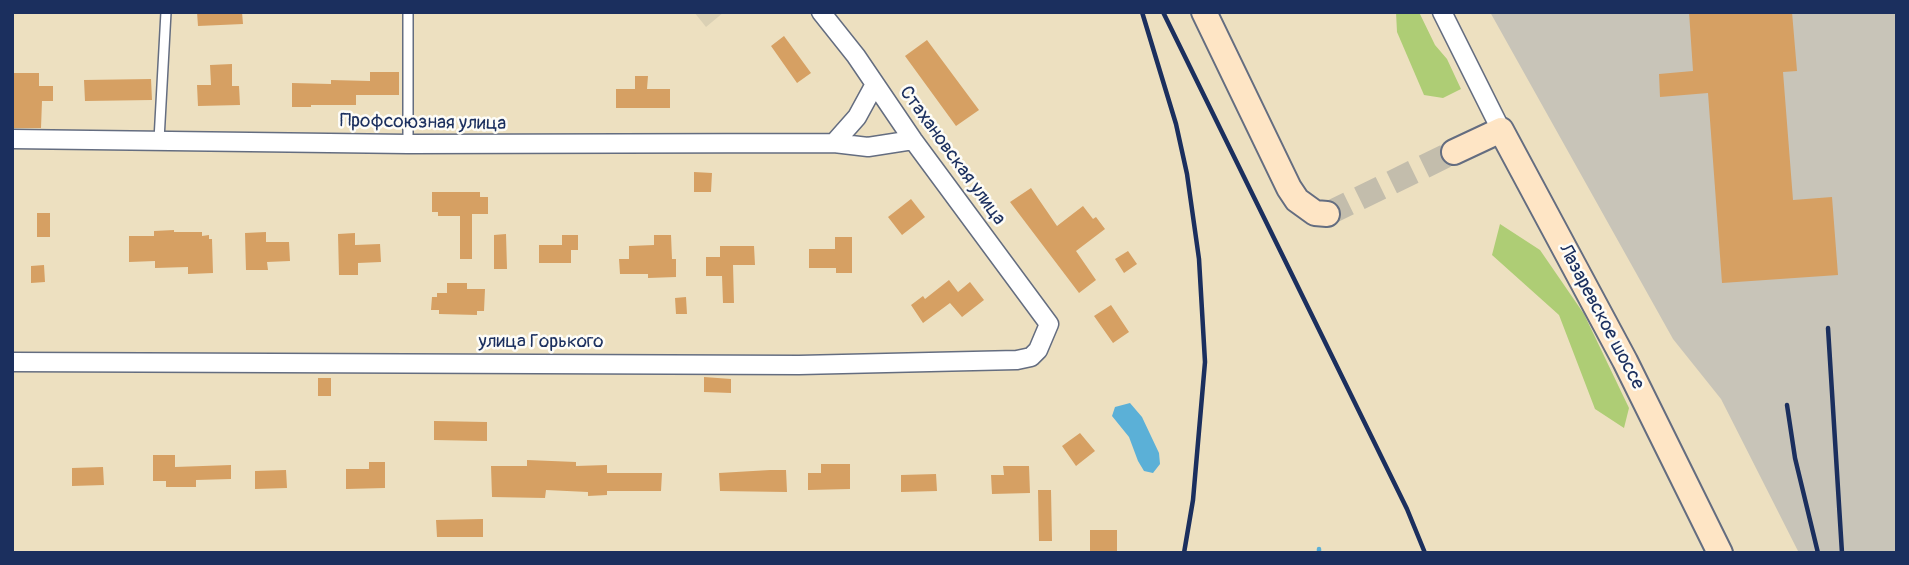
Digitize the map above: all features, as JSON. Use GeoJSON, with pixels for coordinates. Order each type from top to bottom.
{"type":"FeatureCollection","features":[{"type":"Feature","properties":{"kind":"street","name":"Стахановская улица"},"geometry":{"type":"LineString","coordinates":[[821,12],[1049,324]]}},
{"type":"Feature","properties":{"kind":"street"},"geometry":{"type":"LineString","coordinates":[[1204,12],[1289,188],[1297,200],[1315,213],[1327,214]]}},
{"type":"Feature","properties":{"kind":"street"},"geometry":{"type":"LineString","coordinates":[[1442,12],[1501,130],[1454,152]]}},
{"type":"Feature","properties":{"kind":"street"},"geometry":{"type":"LineString","coordinates":[[834,143],[857,117],[875,84]]}},
{"type":"Feature","properties":{"kind":"street","name":"Лазаревское шоссе"},"geometry":{"type":"LineString","coordinates":[[1501,130],[1625,361],[1720,553]]}},
{"type":"Feature","properties":{"kind":"street","name":"Профсоюзная улица"},"geometry":{"type":"LineString","coordinates":[[12,139],[408,144],[834,143],[867,148],[913,140]]}},
{"type":"Feature","properties":{"kind":"street","name":"улица Горького"},"geometry":{"type":"LineString","coordinates":[[12,362],[799,365],[1017,360],[1031,357],[1038,350],[1049,324]]}},
{"type":"Feature","properties":{"kind":"lane"},"geometry":{"type":"LineString","coordinates":[[159,140],[166,12]]}},
{"type":"Feature","properties":{"kind":"lane"},"geometry":{"type":"LineString","coordinates":[[408,12],[408,144]]}},
{"type":"Feature","properties":{"kind":"shaded area"},"geometry":{"type":"Polygon","coordinates":[[[694,12],[724,12],[706,27],[694,12]]]}},
{"type":"Feature","properties":{"kind":"shaded area"},"geometry":{"type":"Polygon","coordinates":[[[1490,12],[1897,12],[1897,553],[1799,553],[1721,399],[1673,339],[1490,12]]]}},
{"type":"Feature","properties":{"kind":"green space"},"geometry":{"type":"Polygon","coordinates":[[[1396,12],[1419,12],[1461,89],[1443,98],[1424,95],[1397,32],[1396,12]]]}},
{"type":"Feature","properties":{"kind":"green space"},"geometry":{"type":"Polygon","coordinates":[[[1500,224],[1540,250],[1584,314],[1629,408],[1624,428],[1595,409],[1559,315],[1492,255],[1500,224]]]}},
{"type":"Feature","properties":{"kind":"water"},"geometry":{"type":"Polygon","coordinates":[[[1130,403],[1142,417],[1159,453],[1160,464],[1153,473],[1144,471],[1129,437],[1112,416],[1115,407],[1130,403]]]}},
{"type":"Feature","properties":{"kind":"building"},"geometry":{"type":"Polygon","coordinates":[[[197,12],[242,12],[243,24],[198,26],[197,12]]]}},
{"type":"Feature","properties":{"kind":"building"},"geometry":{"type":"Polygon","coordinates":[[[1689,12],[1792,12],[1797,71],[1783,72],[1793,200],[1832,197],[1838,275],[1722,283],[1708,93],[1660,97],[1659,74],[1693,71],[1689,12]]]}},
{"type":"Feature","properties":{"kind":"building"},"geometry":{"type":"Polygon","coordinates":[[[784,36],[811,73],[797,83],[771,46],[784,36]]]}},
{"type":"Feature","properties":{"kind":"building"},"geometry":{"type":"Polygon","coordinates":[[[927,40],[979,110],[956,126],[905,56],[927,40]]]}},
{"type":"Feature","properties":{"kind":"building"},"geometry":{"type":"Polygon","coordinates":[[[232,64],[232,86],[239,86],[240,105],[198,106],[197,85],[211,85],[210,65],[232,64]]]}},
{"type":"Feature","properties":{"kind":"building"},"geometry":{"type":"Polygon","coordinates":[[[370,72],[399,72],[399,95],[356,95],[356,105],[292,107],[292,83],[370,81],[370,72]]]}},
{"type":"Feature","properties":{"kind":"building"},"geometry":{"type":"Polygon","coordinates":[[[12,73],[39,73],[39,86],[53,86],[53,101],[42,101],[41,128],[12,128],[12,73]]]}},
{"type":"Feature","properties":{"kind":"building"},"geometry":{"type":"Polygon","coordinates":[[[635,76],[648,76],[647,89],[670,89],[670,108],[616,108],[616,89],[635,89],[635,76]]]}},
{"type":"Feature","properties":{"kind":"building"},"geometry":{"type":"Polygon","coordinates":[[[151,79],[152,100],[85,101],[84,80],[151,79]]]}},
{"type":"Feature","properties":{"kind":"building"},"geometry":{"type":"Polygon","coordinates":[[[694,172],[712,173],[711,192],[694,192],[694,172]]]}},
{"type":"Feature","properties":{"kind":"building"},"geometry":{"type":"Polygon","coordinates":[[[1031,188],[1057,226],[1083,206],[1105,229],[1076,251],[1096,280],[1079,293],[1010,202],[1031,188]]]}},
{"type":"Feature","properties":{"kind":"building"},"geometry":{"type":"Polygon","coordinates":[[[432,192],[480,192],[480,197],[488,197],[488,214],[472,214],[472,259],[460,259],[460,216],[438,216],[438,212],[432,212],[432,192]]]}},
{"type":"Feature","properties":{"kind":"building"},"geometry":{"type":"Polygon","coordinates":[[[911,199],[925,217],[902,235],[888,217],[911,199]]]}},
{"type":"Feature","properties":{"kind":"building"},"geometry":{"type":"Polygon","coordinates":[[[37,213],[50,213],[50,237],[37,237],[37,213]]]}},
{"type":"Feature","properties":{"kind":"building"},"geometry":{"type":"Polygon","coordinates":[[[174,230],[209,235],[209,239],[212,239],[213,273],[188,274],[188,267],[155,268],[155,261],[129,262],[129,236],[154,236],[154,231],[174,230]]]}},
{"type":"Feature","properties":{"kind":"building"},"geometry":{"type":"Polygon","coordinates":[[[266,232],[266,242],[289,242],[290,261],[267,262],[268,270],[246,270],[245,233],[266,232]]]}},
{"type":"Feature","properties":{"kind":"building"},"geometry":{"type":"Polygon","coordinates":[[[355,233],[355,245],[380,244],[381,262],[358,263],[358,275],[339,275],[338,234],[355,233]]]}},
{"type":"Feature","properties":{"kind":"building"},"geometry":{"type":"Polygon","coordinates":[[[506,234],[507,269],[494,269],[494,235],[506,234]]]}},
{"type":"Feature","properties":{"kind":"building"},"geometry":{"type":"Polygon","coordinates":[[[562,235],[578,235],[578,250],[571,250],[571,263],[539,263],[539,245],[562,245],[562,235]]]}},
{"type":"Feature","properties":{"kind":"building"},"geometry":{"type":"Polygon","coordinates":[[[654,235],[671,235],[672,259],[676,259],[676,277],[648,278],[648,274],[620,274],[619,259],[629,259],[629,246],[654,245],[654,235]]]}},
{"type":"Feature","properties":{"kind":"building"},"geometry":{"type":"Polygon","coordinates":[[[835,237],[852,237],[852,273],[836,273],[836,268],[809,268],[809,249],[835,249],[835,237]]]}},
{"type":"Feature","properties":{"kind":"building"},"geometry":{"type":"Polygon","coordinates":[[[720,246],[754,246],[755,265],[733,265],[734,303],[723,303],[722,276],[706,276],[706,257],[720,257],[720,246]]]}},
{"type":"Feature","properties":{"kind":"building"},"geometry":{"type":"Polygon","coordinates":[[[1128,251],[1137,264],[1124,273],[1115,259],[1128,251]]]}},
{"type":"Feature","properties":{"kind":"building"},"geometry":{"type":"Polygon","coordinates":[[[44,265],[45,282],[31,283],[31,266],[44,265]]]}},
{"type":"Feature","properties":{"kind":"building"},"geometry":{"type":"Polygon","coordinates":[[[949,280],[958,292],[970,282],[984,300],[962,317],[950,303],[923,323],[911,305],[923,296],[925,299],[949,280]]]}},
{"type":"Feature","properties":{"kind":"building"},"geometry":{"type":"Polygon","coordinates":[[[447,283],[467,283],[467,289],[485,289],[484,311],[477,311],[477,315],[439,314],[439,310],[431,310],[432,297],[437,297],[437,293],[447,293],[447,283]]]}},
{"type":"Feature","properties":{"kind":"building"},"geometry":{"type":"Polygon","coordinates":[[[686,297],[687,314],[676,314],[675,298],[686,297]]]}},
{"type":"Feature","properties":{"kind":"building"},"geometry":{"type":"Polygon","coordinates":[[[1111,305],[1129,332],[1113,343],[1094,316],[1111,305]]]}},
{"type":"Feature","properties":{"kind":"building"},"geometry":{"type":"Polygon","coordinates":[[[704,377],[731,379],[731,393],[704,392],[704,377]]]}},
{"type":"Feature","properties":{"kind":"building"},"geometry":{"type":"Polygon","coordinates":[[[318,378],[331,378],[331,396],[318,396],[318,378]]]}},
{"type":"Feature","properties":{"kind":"building"},"geometry":{"type":"Polygon","coordinates":[[[434,421],[487,422],[487,441],[434,440],[434,421]]]}},
{"type":"Feature","properties":{"kind":"building"},"geometry":{"type":"Polygon","coordinates":[[[1080,433],[1095,451],[1076,466],[1062,446],[1080,433]]]}},
{"type":"Feature","properties":{"kind":"building"},"geometry":{"type":"Polygon","coordinates":[[[153,455],[175,455],[175,467],[231,465],[231,479],[196,480],[196,487],[166,487],[166,481],[153,481],[153,455]]]}},
{"type":"Feature","properties":{"kind":"building"},"geometry":{"type":"Polygon","coordinates":[[[527,460],[576,462],[576,466],[607,465],[607,473],[662,473],[661,491],[607,491],[607,495],[588,496],[588,492],[546,490],[545,498],[492,497],[491,466],[527,466],[527,460]]]}},
{"type":"Feature","properties":{"kind":"building"},"geometry":{"type":"Polygon","coordinates":[[[369,462],[385,462],[385,488],[346,489],[346,469],[369,469],[369,462]]]}},
{"type":"Feature","properties":{"kind":"building"},"geometry":{"type":"Polygon","coordinates":[[[821,464],[850,464],[850,489],[808,490],[808,473],[821,473],[821,464]]]}},
{"type":"Feature","properties":{"kind":"building"},"geometry":{"type":"Polygon","coordinates":[[[1003,466],[1029,466],[1030,493],[992,494],[991,475],[1004,475],[1003,466]]]}},
{"type":"Feature","properties":{"kind":"building"},"geometry":{"type":"Polygon","coordinates":[[[103,467],[104,485],[72,486],[72,468],[103,467]]]}},
{"type":"Feature","properties":{"kind":"building"},"geometry":{"type":"Polygon","coordinates":[[[286,470],[287,488],[255,489],[255,471],[286,470]]]}},
{"type":"Feature","properties":{"kind":"building"},"geometry":{"type":"Polygon","coordinates":[[[786,470],[787,492],[720,491],[719,473],[786,470]]]}},
{"type":"Feature","properties":{"kind":"building"},"geometry":{"type":"Polygon","coordinates":[[[936,474],[937,491],[901,492],[901,475],[936,474]]]}},
{"type":"Feature","properties":{"kind":"building"},"geometry":{"type":"Polygon","coordinates":[[[1038,490],[1051,490],[1052,541],[1039,541],[1038,490]]]}},
{"type":"Feature","properties":{"kind":"building"},"geometry":{"type":"Polygon","coordinates":[[[483,519],[483,537],[437,537],[436,520],[483,519]]]}},
{"type":"Feature","properties":{"kind":"building"},"geometry":{"type":"Polygon","coordinates":[[[1090,530],[1117,530],[1117,551],[1090,551],[1090,530]]]}},
{"type":"Feature","properties":{"kind":"tunnel"},"geometry":{"type":"LineString","coordinates":[[1327,214],[1454,152]]}},
{"type":"Feature","properties":{"kind":"railway"},"geometry":{"type":"LineString","coordinates":[[1142,12],[1176,124],[1187,174],[1199,259],[1205,362],[1193,500],[1184,553]]}},
{"type":"Feature","properties":{"kind":"railway"},"geometry":{"type":"LineString","coordinates":[[1163,12],[1407,509],[1425,553]]}},
{"type":"Feature","properties":{"kind":"railway"},"geometry":{"type":"LineString","coordinates":[[1828,328],[1842,553]]}},
{"type":"Feature","properties":{"kind":"railway"},"geometry":{"type":"LineString","coordinates":[[1787,405],[1795,458],[1818,553]]}}]}
